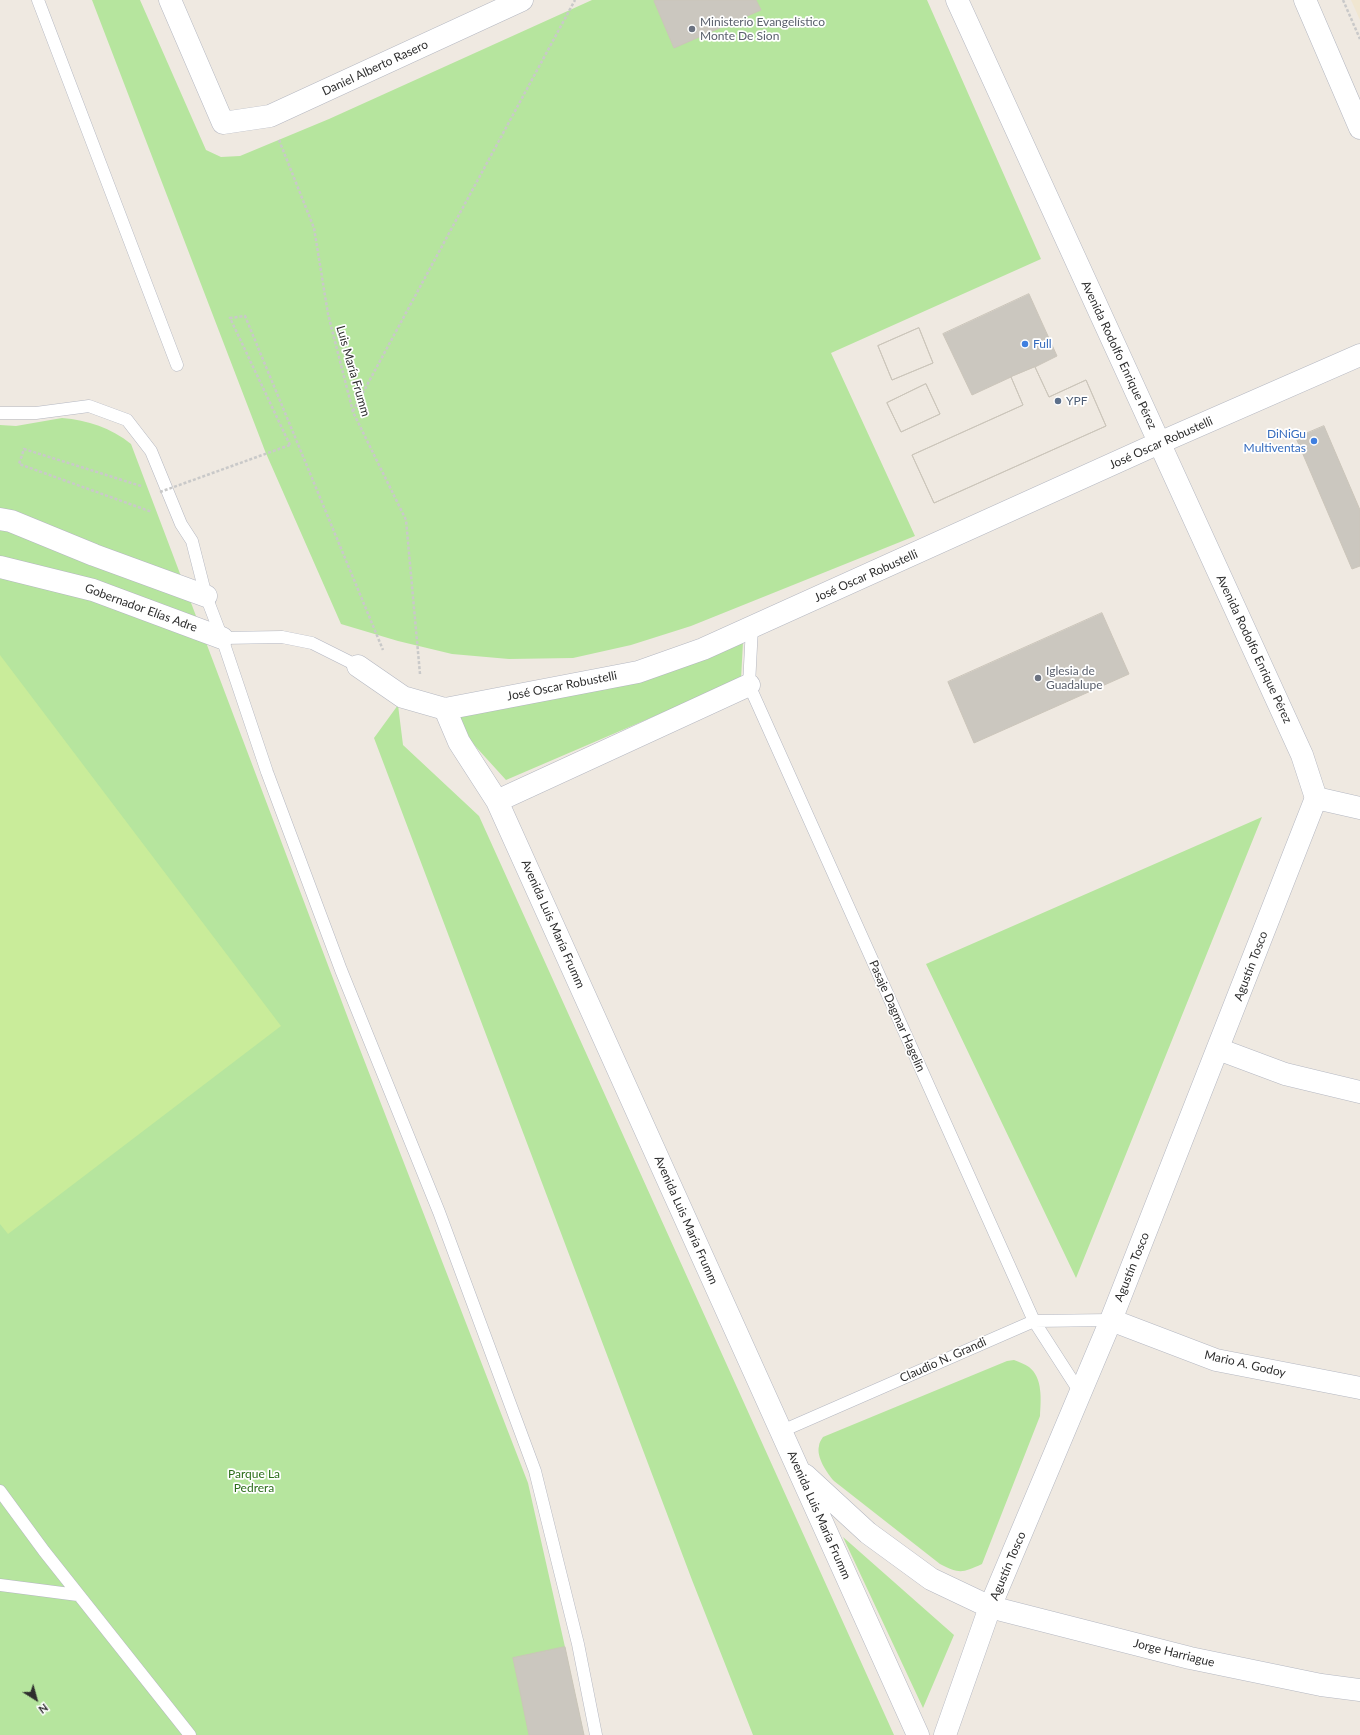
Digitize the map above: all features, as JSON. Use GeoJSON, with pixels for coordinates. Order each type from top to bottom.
{"type":"FeatureCollection","features":[{"type":"Feature","properties":{"kind":"street","name":"Daniel Alberto Rasero"},"geometry":{"type":"LineString","coordinates":[[170,0],[223,123],[270,116],[496,5],[522,0]]}},
{"type":"Feature","properties":{"kind":"street","name":"Avenida Rodolfo Enrique Pérez"},"geometry":{"type":"LineString","coordinates":[[957,0],[1302,755],[1316,798]]}},
{"type":"Feature","properties":{"kind":"street"},"geometry":{"type":"LineString","coordinates":[[1305,0],[1360,128]]}},
{"type":"Feature","properties":{"kind":"street","name":"José Oscar Robustelli"},"geometry":{"type":"LineString","coordinates":[[358,666],[403,697],[445,709],[638,672],[703,649],[1360,355]]}},
{"type":"Feature","properties":{"kind":"street"},"geometry":{"type":"LineString","coordinates":[[0,519],[10,521],[94,555],[206,596]]}},
{"type":"Feature","properties":{"kind":"street","name":"Gobernador Elías Adre"},"geometry":{"type":"LineString","coordinates":[[0,568],[93,590],[222,638]]}},
{"type":"Feature","properties":{"kind":"street"},"geometry":{"type":"LineString","coordinates":[[497,801],[749,685]]}},
{"type":"Feature","properties":{"kind":"street","name":"Avenida Luis María Frumm"},"geometry":{"type":"LineString","coordinates":[[445,709],[459,742],[497,801],[918,1735]]}},
{"type":"Feature","properties":{"kind":"street"},"geometry":{"type":"LineString","coordinates":[[1316,798],[1360,808]]}},
{"type":"Feature","properties":{"kind":"street","name":"Agustín Tosco"},"geometry":{"type":"LineString","coordinates":[[945,1735],[990,1607],[1111,1320],[1316,798]]}},
{"type":"Feature","properties":{"kind":"street"},"geometry":{"type":"LineString","coordinates":[[1218,1049],[1285,1074],[1360,1092]]}},
{"type":"Feature","properties":{"kind":"street","name":"Mario A. Godoy"},"geometry":{"type":"LineString","coordinates":[[1111,1320],[1216,1360],[1360,1388]]}},
{"type":"Feature","properties":{"kind":"street","name":"Jorge Harriague"},"geometry":{"type":"LineString","coordinates":[[798,1468],[874,1538],[931,1579],[990,1607],[1190,1658],[1321,1685],[1360,1690]]}},
{"type":"Feature","properties":{"kind":"lane"},"geometry":{"type":"LineString","coordinates":[[38,0],[177,365]]}},
{"type":"Feature","properties":{"kind":"lane"},"geometry":{"type":"LineString","coordinates":[[0,413],[36,413],[89,406],[127,420],[151,451],[181,524],[192,541],[206,596],[222,638],[267,772],[338,962],[439,1212],[535,1471],[578,1644],[596,1735]]}},
{"type":"Feature","properties":{"kind":"lane","name":"Pasaje Dagmar Hagelin"},"geometry":{"type":"LineString","coordinates":[[752,627],[749,685],[1034,1321],[1081,1394]]}},
{"type":"Feature","properties":{"kind":"lane","name":"Gobernador Elías Adre"},"geometry":{"type":"LineString","coordinates":[[222,638],[282,637],[312,643],[358,666]]}},
{"type":"Feature","properties":{"kind":"lane","name":"Claudio N. Grandi"},"geometry":{"type":"LineString","coordinates":[[782,1431],[1034,1321],[1111,1320]]}},
{"type":"Feature","properties":{"kind":"lane"},"geometry":{"type":"LineString","coordinates":[[0,1491],[78,1595],[190,1735]]}},
{"type":"Feature","properties":{"kind":"lane"},"geometry":{"type":"LineString","coordinates":[[0,1585],[78,1595]]}},
{"type":"Feature","properties":{"kind":"path"},"geometry":{"type":"LineString","coordinates":[[353,412],[575,0]]}},
{"type":"Feature","properties":{"kind":"path"},"geometry":{"type":"LineString","coordinates":[[1343,0],[1360,39]]}},
{"type":"Feature","properties":{"kind":"path","name":"Luis María Frumm"},"geometry":{"type":"LineString","coordinates":[[270,116],[314,228],[328,314],[353,412],[406,520],[422,702]]}},
{"type":"Feature","properties":{"kind":"path"},"geometry":{"type":"LineString","coordinates":[[152,490],[160,492],[290,445],[230,318],[244,316],[384,653]]}},
{"type":"Feature","properties":{"kind":"path"},"geometry":{"type":"LineString","coordinates":[[145,487],[24,449],[19,464],[181,524]]}},
{"type":"Feature","properties":{"kind":"shaded area"},"geometry":{"type":"Polygon","coordinates":[[[1351,0],[1360,0],[1360,20],[1351,0]]]}},
{"type":"Feature","properties":{"kind":"green space"},"geometry":{"type":"Polygon","coordinates":[[[92,0],[140,0],[206,150],[221,157],[240,156],[329,119],[592,0],[927,0],[1041,259],[831,353],[915,536],[691,626],[631,645],[573,658],[509,659],[452,654],[398,641],[341,624],[265,451],[92,0]]]}},
{"type":"Feature","properties":{"kind":"green space","name":"Parque La Pedrera"},"geometry":{"type":"Polygon","coordinates":[[[62,418],[90,423],[107,429],[131,444],[354,1034],[528,1483],[584,1735],[0,1735],[0,425],[16,426],[62,418]]]}},
{"type":"Feature","properties":{"kind":"green space"},"geometry":{"type":"Polygon","coordinates":[[[743,642],[741,679],[506,780],[466,736],[458,715],[743,642]]]}},
{"type":"Feature","properties":{"kind":"green space"},"geometry":{"type":"Polygon","coordinates":[[[0,655],[281,1026],[8,1234],[0,1224],[0,655]]]}},
{"type":"Feature","properties":{"kind":"green space"},"geometry":{"type":"Polygon","coordinates":[[[398,705],[403,745],[479,816],[894,1735],[753,1735],[692,1580],[374,738],[398,705]]]}},
{"type":"Feature","properties":{"kind":"green space"},"geometry":{"type":"Polygon","coordinates":[[[1262,817],[1076,1278],[926,964],[1262,817]]]}},
{"type":"Feature","properties":{"kind":"green space"},"geometry":{"type":"Polygon","coordinates":[[[1014,1360],[1029,1367],[1037,1377],[1041,1403],[1040,1416],[982,1564],[965,1571],[957,1571],[940,1564],[834,1481],[825,1469],[821,1460],[818,1450],[819,1444],[823,1437],[1007,1361],[1014,1360]]]}},
{"type":"Feature","properties":{"kind":"green space"},"geometry":{"type":"Polygon","coordinates":[[[843,1537],[954,1635],[923,1708],[843,1537]]]}},
{"type":"Feature","properties":{"kind":"building","name":"Ministerio Evangelístico Monte De Sion"},"geometry":{"type":"Polygon","coordinates":[[[756,0],[761,10],[674,48],[654,1],[756,0]]]}},
{"type":"Feature","properties":{"kind":"building","name":"YPF"},"geometry":{"type":"Polygon","coordinates":[[[1029,294],[1057,356],[1035,367],[1049,397],[1086,380],[1106,426],[934,503],[912,455],[1023,405],[1011,377],[972,395],[943,334],[1029,294]]]}},
{"type":"Feature","properties":{"kind":"building"},"geometry":{"type":"Polygon","coordinates":[[[919,328],[933,363],[892,380],[878,346],[919,328]]]}},
{"type":"Feature","properties":{"kind":"building"},"geometry":{"type":"Polygon","coordinates":[[[919,328],[933,363],[892,380],[878,346],[919,328]]]}},
{"type":"Feature","properties":{"kind":"building","name":"YPF"},"geometry":{"type":"Polygon","coordinates":[[[1035,367],[1049,397],[1086,380],[1106,426],[934,503],[912,455],[1023,405],[1011,377],[1035,367]]]}},
{"type":"Feature","properties":{"kind":"building"},"geometry":{"type":"Polygon","coordinates":[[[926,384],[940,414],[901,432],[887,403],[926,384]]]}},
{"type":"Feature","properties":{"kind":"building"},"geometry":{"type":"Polygon","coordinates":[[[926,384],[940,414],[901,432],[887,403],[926,384]]]}},
{"type":"Feature","properties":{"kind":"building"},"geometry":{"type":"Polygon","coordinates":[[[1324,426],[1360,510],[1360,566],[1352,569],[1296,438],[1324,426]]]}},
{"type":"Feature","properties":{"kind":"building","name":"Iglesia de Guadalupe"},"geometry":{"type":"Polygon","coordinates":[[[1102,613],[1129,674],[974,743],[948,682],[1102,613]]]}},
{"type":"Feature","properties":{"kind":"building"},"geometry":{"type":"Polygon","coordinates":[[[565,1647],[584,1735],[529,1735],[513,1658],[565,1647]]]}},
{"type":"Feature","properties":{"kind":"place","name":"Ministerio Evangelístico Monte De Sion"},"geometry":{"type":"Point","coordinates":[692,29]}},
{"type":"Feature","properties":{"kind":"place","name":"Full"},"geometry":{"type":"Point","coordinates":[1025,344]}},
{"type":"Feature","properties":{"kind":"place","name":"YPF"},"geometry":{"type":"Point","coordinates":[1058,401]}},
{"type":"Feature","properties":{"kind":"place","name":"DiNiGu Multiventas"},"geometry":{"type":"Point","coordinates":[1314,441]}},
{"type":"Feature","properties":{"kind":"place","name":"Iglesia de Guadalupe"},"geometry":{"type":"Point","coordinates":[1038,678]}}]}
